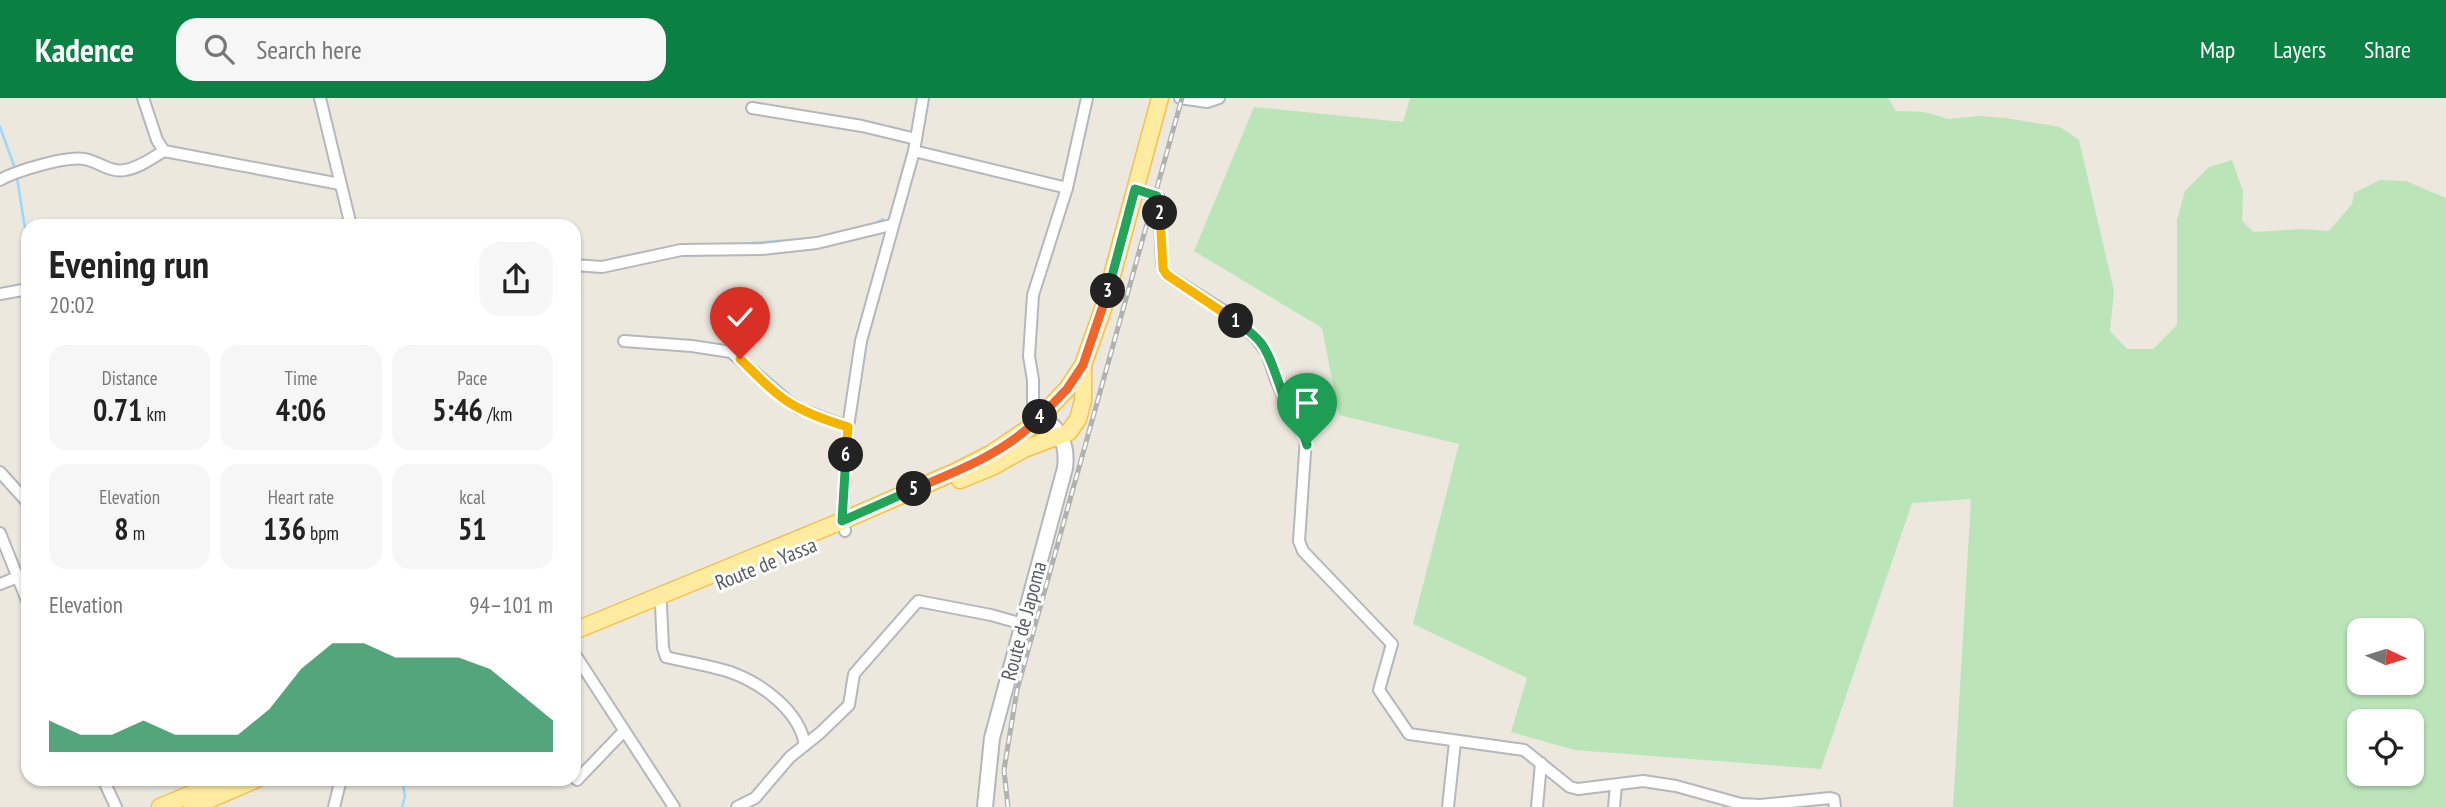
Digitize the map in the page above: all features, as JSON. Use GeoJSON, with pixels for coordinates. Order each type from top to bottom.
{"type":"FeatureCollection","features":[{"type":"Feature","properties":{"kind":"main road"},"geometry":{"type":"LineString","coordinates":[[993,459],[1032,426],[1067,389],[1083,365],[1104,309],[1160,98]]}},
{"type":"Feature","properties":{"kind":"main road"},"geometry":{"type":"LineString","coordinates":[[993,459],[1062,436],[1074,427],[1079,419],[1083,401],[1083,365]]}},
{"type":"Feature","properties":{"kind":"main road","name":"Route de Yassa"},"geometry":{"type":"LineString","coordinates":[[581,637],[662,605],[993,459]]}},
{"type":"Feature","properties":{"kind":"main road","name":"Route de Yassa"},"geometry":{"type":"LineString","coordinates":[[581,628],[843,526]]}},
{"type":"Feature","properties":{"kind":"main road"},"geometry":{"type":"LineString","coordinates":[[160,807],[210,786]]}},
{"type":"Feature","properties":{"kind":"main road"},"geometry":{"type":"LineString","coordinates":[[192,807],[241,786]]}},
{"type":"Feature","properties":{"kind":"street"},"geometry":{"type":"LineString","coordinates":[[143,98],[157,140],[164,151],[340,184]]}},
{"type":"Feature","properties":{"kind":"street"},"geometry":{"type":"LineString","coordinates":[[320,98],[349,219]]}},
{"type":"Feature","properties":{"kind":"street"},"geometry":{"type":"LineString","coordinates":[[843,526],[848,427],[861,341],[891,225],[914,151],[923,98]]}},
{"type":"Feature","properties":{"kind":"street"},"geometry":{"type":"LineString","coordinates":[[1062,436],[1033,404],[1029,336],[1033,295],[1067,188],[1087,98]]}},
{"type":"Feature","properties":{"kind":"street"},"geometry":{"type":"LineString","coordinates":[[1180,98],[1207,102],[1219,98]]}},
{"type":"Feature","properties":{"kind":"street"},"geometry":{"type":"LineString","coordinates":[[752,108],[862,126],[916,139]]}},
{"type":"Feature","properties":{"kind":"street"},"geometry":{"type":"LineString","coordinates":[[0,180],[62,160],[84,159],[124,171],[137,167],[164,151]]}},
{"type":"Feature","properties":{"kind":"street"},"geometry":{"type":"LineString","coordinates":[[914,151],[1067,188]]}},
{"type":"Feature","properties":{"kind":"street"},"geometry":{"type":"LineString","coordinates":[[1135,189],[1159,198],[1162,262],[1167,275],[1224,311],[1256,338],[1267,353],[1287,405],[1306,438],[1299,541],[1308,557],[1392,644],[1379,690],[1409,734],[1524,750],[1570,787],[1589,788],[1653,782],[1715,795],[1732,803],[1760,805],[1830,798],[1834,799],[1835,807]]}},
{"type":"Feature","properties":{"kind":"street"},"geometry":{"type":"LineString","coordinates":[[581,266],[602,267],[681,250],[762,249],[817,243],[891,225]]}},
{"type":"Feature","properties":{"kind":"street"},"geometry":{"type":"LineString","coordinates":[[0,294],[21,290]]}},
{"type":"Feature","properties":{"kind":"street"},"geometry":{"type":"LineString","coordinates":[[624,341],[731,352],[789,402],[800,409],[848,427]]}},
{"type":"Feature","properties":{"kind":"street","name":"Route de Japoma"},"geometry":{"type":"LineString","coordinates":[[985,807],[992,738],[1067,459],[1062,436]]}},
{"type":"Feature","properties":{"kind":"street"},"geometry":{"type":"LineString","coordinates":[[0,472],[21,495]]}},
{"type":"Feature","properties":{"kind":"street"},"geometry":{"type":"LineString","coordinates":[[0,533],[21,573]]}},
{"type":"Feature","properties":{"kind":"street"},"geometry":{"type":"LineString","coordinates":[[0,584],[21,575]]}},
{"type":"Feature","properties":{"kind":"street"},"geometry":{"type":"LineString","coordinates":[[743,806],[755,798],[776,771],[849,705],[854,674],[918,601],[1023,624]]}},
{"type":"Feature","properties":{"kind":"street"},"geometry":{"type":"LineString","coordinates":[[662,605],[663,648],[666,657],[730,672],[764,690],[789,710],[803,736],[804,745]]}},
{"type":"Feature","properties":{"kind":"street"},"geometry":{"type":"LineString","coordinates":[[581,664],[674,807]]}},
{"type":"Feature","properties":{"kind":"street"},"geometry":{"type":"LineString","coordinates":[[581,776],[624,731]]}},
{"type":"Feature","properties":{"kind":"street"},"geometry":{"type":"LineString","coordinates":[[1448,807],[1455,742]]}},
{"type":"Feature","properties":{"kind":"street"},"geometry":{"type":"LineString","coordinates":[[1537,807],[1541,763]]}},
{"type":"Feature","properties":{"kind":"street"},"geometry":{"type":"LineString","coordinates":[[1614,807],[1616,785]]}},
{"type":"Feature","properties":{"kind":"street"},"geometry":{"type":"LineString","coordinates":[[106,786],[116,807]]}},
{"type":"Feature","properties":{"kind":"street"},"geometry":{"type":"LineString","coordinates":[[334,807],[339,786]]}},
{"type":"Feature","properties":{"kind":"green space"},"geometry":{"type":"Polygon","coordinates":[[[1410,98],[1888,98],[1896,111],[1924,112],[1949,119],[1979,116],[2006,118],[2060,127],[2079,140],[2114,291],[2110,331],[2127,349],[2153,349],[2177,325],[2177,220],[2185,191],[2209,167],[2232,160],[2243,191],[2242,221],[2254,232],[2300,229],[2329,231],[2352,204],[2354,193],[2380,180],[2406,181],[2446,198],[2446,807],[1953,807],[1971,499],[1912,503],[1821,769],[1575,750],[1511,732],[1527,678],[1413,624],[1459,444],[1339,415],[1322,328],[1194,251],[1254,107],[1403,122],[1410,98]]]}},
{"type":"Feature","properties":{"kind":"waterway"},"geometry":{"type":"LineString","coordinates":[[0,127],[16,171]]}},
{"type":"Feature","properties":{"kind":"waterway"},"geometry":{"type":"LineString","coordinates":[[17,178],[24,219]]}},
{"type":"Feature","properties":{"kind":"waterway"},"geometry":{"type":"LineString","coordinates":[[874,224],[883,219]]}},
{"type":"Feature","properties":{"kind":"waterway"},"geometry":{"type":"LineString","coordinates":[[740,244],[792,240]]}},
{"type":"Feature","properties":{"kind":"waterway"},"geometry":{"type":"LineString","coordinates":[[618,258],[667,248]]}},
{"type":"Feature","properties":{"kind":"waterway"},"geometry":{"type":"LineString","coordinates":[[402,807],[405,796],[403,786]]}},
{"type":"Feature","properties":{"kind":"railway"},"geometry":{"type":"LineString","coordinates":[[1008,807],[1004,770],[1017,690],[1182,98]]}},
{"type":"Feature","properties":{"kind":"route"},"geometry":{"type":"LineString","coordinates":[[740,359],[770,388],[800,409],[848,427],[842,521],[992,453],[1032,426],[1067,389],[1083,365],[1104,309],[1135,189],[1159,198],[1162,262],[1167,275],[1224,311],[1262,345],[1292,417],[1302,430],[1307,445]]}}]}
